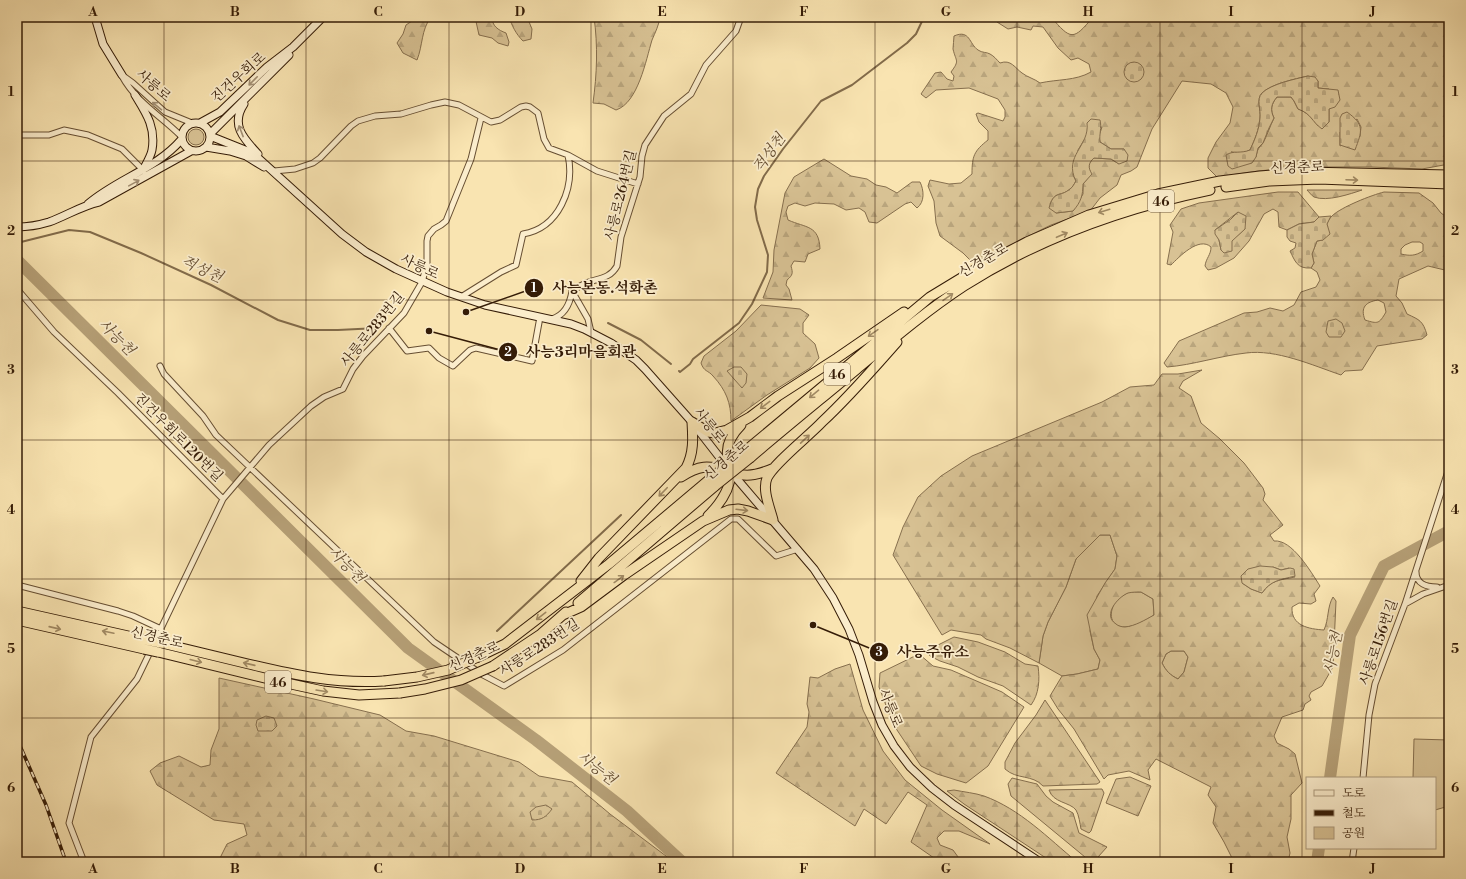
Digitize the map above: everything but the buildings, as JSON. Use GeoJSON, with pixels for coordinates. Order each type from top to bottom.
{"type":"FeatureCollection","features":[{"type":"Feature","properties":{"kind":"highway","name":"신경춘로"},"geometry":{"type":"LineString","coordinates":[[747,455],[930,297],[981,266],[1027,242],[1089,215],[1158,194],[1220,181],[1304,172],[1432,179],[1449,184]]}},
{"type":"Feature","properties":{"kind":"highway","name":"신경춘로"},"geometry":{"type":"LineString","coordinates":[[159,648],[333,681],[384,681],[417,677],[448,670],[505,644],[713,483],[916,320],[964,286],[1011,258],[1063,235],[1131,209],[1178,196],[1219,188],[1269,181],[1319,179],[1432,179],[1449,175]]}},
{"type":"Feature","properties":{"kind":"highway"},"geometry":{"type":"LineString","coordinates":[[563,615],[581,607],[624,575],[703,521],[718,506],[724,498],[731,472],[726,451],[727,445],[734,431],[750,417],[778,396],[837,358],[891,320],[930,297]]}},
{"type":"Feature","properties":{"kind":"highway"},"geometry":{"type":"LineString","coordinates":[[772,520],[766,489],[767,479],[774,468],[823,422],[916,320]]}},
{"type":"Feature","properties":{"kind":"highway"},"geometry":{"type":"LineString","coordinates":[[692,422],[708,432],[715,433],[727,430],[750,417]]}},
{"type":"Feature","properties":{"kind":"highway"},"geometry":{"type":"LineString","coordinates":[[572,592],[599,558],[686,468],[690,460],[693,443],[692,422]]}},
{"type":"Feature","properties":{"kind":"highway"},"geometry":{"type":"LineString","coordinates":[[674,481],[695,469],[704,466],[712,466],[743,476],[754,475],[774,468]]}},
{"type":"Feature","properties":{"kind":"highway","name":"신경춘로"},"geometry":{"type":"LineString","coordinates":[[17,611],[145,644],[276,682],[322,691],[359,695],[400,694],[461,680],[493,666],[541,634],[713,483]]}},
{"type":"Feature","properties":{"kind":"highway"},"geometry":{"type":"LineString","coordinates":[[703,521],[729,510],[738,509],[772,520]]}},
{"type":"Feature","properties":{"kind":"highway","name":"신경춘로"},"geometry":{"type":"LineString","coordinates":[[17,620],[145,644]]}},
{"type":"Feature","properties":{"kind":"street","name":"사릉로"},"geometry":{"type":"LineString","coordinates":[[95,17],[103,44],[128,86],[135,95],[181,138]]}},
{"type":"Feature","properties":{"kind":"street","name":"진건우회로"},"geometry":{"type":"LineString","coordinates":[[196,123],[220,112],[267,67],[293,48],[323,17]]}},
{"type":"Feature","properties":{"kind":"street","name":"사릉로264번길"},"geometry":{"type":"LineString","coordinates":[[572,291],[586,282],[606,277],[614,271],[617,266],[624,227],[640,177],[643,150],[645,145],[664,116],[691,94],[706,65],[736,31],[741,17]]}},
{"type":"Feature","properties":{"kind":"street","name":"진건우회로"},"geometry":{"type":"LineString","coordinates":[[210,135],[289,55],[293,48]]}},
{"type":"Feature","properties":{"kind":"street","name":"사릉로"},"geometry":{"type":"LineString","coordinates":[[122,75],[165,112],[196,123]]}},
{"type":"Feature","properties":{"kind":"street"},"geometry":{"type":"LineString","coordinates":[[250,94],[238,116],[238,127],[242,136],[274,171],[295,169],[313,163],[358,121],[375,116],[401,114],[446,102],[459,105],[488,121],[495,122],[521,107],[530,107],[538,113],[546,144],[554,150],[568,155],[597,171],[638,184]]}},
{"type":"Feature","properties":{"kind":"street"},"geometry":{"type":"LineString","coordinates":[[135,95],[148,116],[152,128],[152,151],[143,170]]}},
{"type":"Feature","properties":{"kind":"street","name":"사릉로283번길"},"geometry":{"type":"LineString","coordinates":[[250,468],[269,445],[311,406],[324,397],[343,389],[360,359],[404,313],[422,282],[427,264],[428,236],[434,229],[446,221],[471,159],[482,118]]}},
{"type":"Feature","properties":{"kind":"street"},"geometry":{"type":"LineString","coordinates":[[87,205],[97,196],[162,158],[174,148],[181,138],[183,129],[196,123],[206,127],[210,135],[209,142],[206,147],[197,152],[191,151],[183,145],[181,138]]}},
{"type":"Feature","properties":{"kind":"street"},"geometry":{"type":"LineString","coordinates":[[17,135],[49,135],[64,130],[88,135],[122,149],[143,170]]}},
{"type":"Feature","properties":{"kind":"street","name":"사릉로"},"geometry":{"type":"LineString","coordinates":[[210,135],[256,156],[348,239],[382,262],[422,282],[461,297],[485,305],[570,324],[591,332],[611,343],[636,360],[692,422],[731,472],[798,550],[823,583],[841,613],[855,643],[877,713],[888,735],[902,756],[920,778],[942,796],[1040,862]]}},
{"type":"Feature","properties":{"kind":"street","name":"사릉로"},"geometry":{"type":"LineString","coordinates":[[206,147],[230,151],[246,156],[274,171]]}},
{"type":"Feature","properties":{"kind":"street"},"geometry":{"type":"LineString","coordinates":[[17,227],[27,227],[49,222],[87,205],[99,202],[191,151]]}},
{"type":"Feature","properties":{"kind":"street"},"geometry":{"type":"LineString","coordinates":[[461,297],[501,272],[516,265],[522,234],[535,231],[542,227],[561,207],[570,177],[568,155]]}},
{"type":"Feature","properties":{"kind":"street","name":"진건우회로120번길"},"geometry":{"type":"LineString","coordinates":[[17,288],[54,332],[118,393],[223,499],[137,679],[92,737],[69,823],[84,862]]}},
{"type":"Feature","properties":{"kind":"street"},"geometry":{"type":"LineString","coordinates":[[551,320],[558,317],[566,309],[572,291]]}},
{"type":"Feature","properties":{"kind":"street"},"geometry":{"type":"LineString","coordinates":[[572,291],[588,319],[591,332]]}},
{"type":"Feature","properties":{"kind":"street"},"geometry":{"type":"LineString","coordinates":[[389,328],[407,351],[426,348],[431,349],[439,358],[453,366],[470,350],[476,348],[532,361],[540,317]]}},
{"type":"Feature","properties":{"kind":"street","name":"사릉로283번길"},"geometry":{"type":"LineString","coordinates":[[160,366],[164,374],[203,416],[216,435],[434,642],[483,675],[504,686],[563,650],[731,519],[738,519],[776,556],[798,550]]}},
{"type":"Feature","properties":{"kind":"street"},"geometry":{"type":"LineString","coordinates":[[223,499],[250,468]]}},
{"type":"Feature","properties":{"kind":"street","name":"사릉로156번길"},"geometry":{"type":"LineString","coordinates":[[1363,777],[1369,714],[1375,684],[1405,604],[1430,522],[1449,468]]}},
{"type":"Feature","properties":{"kind":"street"},"geometry":{"type":"LineString","coordinates":[[1417,566],[1416,574],[1419,582],[1428,586],[1447,585]]}},
{"type":"Feature","properties":{"kind":"street"},"geometry":{"type":"LineString","coordinates":[[17,585],[118,611],[161,629]]}},
{"type":"Feature","properties":{"kind":"street"},"geometry":{"type":"LineString","coordinates":[[1405,604],[1423,594],[1447,585]]}},
{"type":"Feature","properties":{"kind":"street"},"geometry":{"type":"LineString","coordinates":[[1352,862],[1354,849]]}},
{"type":"Feature","properties":{"kind":"green space"},"geometry":{"type":"Polygon","coordinates":[[[418,17],[431,17],[425,27],[417,60],[403,53],[397,43],[403,34],[406,25],[418,17]]]}},
{"type":"Feature","properties":{"kind":"green space"},"geometry":{"type":"Polygon","coordinates":[[[475,17],[492,17],[493,23],[496,27],[506,33],[509,42],[508,46],[498,43],[492,38],[479,35],[475,17]]]}},
{"type":"Feature","properties":{"kind":"green space"},"geometry":{"type":"Polygon","coordinates":[[[509,17],[527,17],[532,29],[531,39],[523,41],[518,36],[509,17]]]}},
{"type":"Feature","properties":{"kind":"green space"},"geometry":{"type":"Polygon","coordinates":[[[594,17],[660,17],[640,80],[630,99],[624,106],[616,110],[604,104],[593,103],[596,60],[594,17]]]}},
{"type":"Feature","properties":{"kind":"green space"},"geometry":{"type":"Polygon","coordinates":[[[994,17],[1051,17],[1063,30],[1072,35],[1081,30],[1093,17],[1449,17],[1449,164],[1422,169],[1302,167],[1217,177],[1208,168],[1208,158],[1216,142],[1230,123],[1233,107],[1226,93],[1211,84],[1182,81],[1152,129],[1137,167],[1121,175],[1117,185],[1100,198],[1090,211],[1051,225],[973,263],[963,253],[940,236],[936,223],[934,201],[928,186],[930,180],[949,184],[961,183],[972,174],[973,158],[980,147],[988,140],[988,131],[979,122],[976,114],[978,113],[1003,121],[1005,117],[1005,110],[998,99],[969,88],[936,90],[926,98],[921,94],[935,73],[941,72],[947,79],[953,81],[954,76],[951,72],[956,65],[953,49],[954,36],[963,34],[969,38],[975,47],[981,52],[989,53],[1000,63],[1010,63],[1024,74],[1040,83],[1079,77],[1091,72],[1089,64],[1078,58],[1071,60],[1058,48],[1043,27],[1033,26],[1031,30],[1017,27],[1008,29],[997,22],[994,17]],[[1308,76],[1277,84],[1262,93],[1259,98],[1259,127],[1250,150],[1243,153],[1231,152],[1256,157],[1274,118],[1272,107],[1273,102],[1277,97],[1291,97],[1298,109],[1314,120],[1318,126],[1329,122],[1329,89],[1318,88],[1318,81],[1308,76]],[[1357,119],[1340,132],[1340,146],[1360,136],[1361,127],[1357,119]],[[1102,127],[1088,131],[1078,150],[1073,175],[1076,181],[1067,191],[1054,197],[1050,204],[1056,213],[1073,211],[1083,194],[1083,184],[1091,174],[1089,165],[1094,158],[1111,159],[1119,164],[1124,149],[1111,149],[1100,142],[1099,136],[1102,127]]]}},
{"type":"Feature","properties":{"kind":"green space"},"geometry":{"type":"Polygon","coordinates":[[[1134,62],[1141,65],[1144,72],[1141,79],[1134,82],[1127,79],[1124,72],[1127,65],[1134,62]]]}},
{"type":"Feature","properties":{"kind":"green space"},"geometry":{"type":"Polygon","coordinates":[[[1308,76],[1315,77],[1318,81],[1318,88],[1338,90],[1340,100],[1335,107],[1329,109],[1329,122],[1322,129],[1309,115],[1298,109],[1291,97],[1277,97],[1273,102],[1272,107],[1274,118],[1252,163],[1232,169],[1228,166],[1226,155],[1250,150],[1259,127],[1260,95],[1277,84],[1308,76]]]}},
{"type":"Feature","properties":{"kind":"green space"},"geometry":{"type":"Polygon","coordinates":[[[1347,112],[1357,121],[1360,129],[1355,150],[1340,145],[1340,118],[1342,114],[1347,112]]]}},
{"type":"Feature","properties":{"kind":"green space"},"geometry":{"type":"Polygon","coordinates":[[[1091,119],[1100,120],[1100,142],[1111,149],[1124,149],[1128,155],[1127,161],[1119,164],[1111,159],[1094,158],[1089,166],[1092,174],[1083,184],[1082,195],[1078,205],[1073,211],[1056,213],[1049,208],[1051,202],[1055,196],[1066,192],[1071,188],[1076,181],[1073,172],[1073,165],[1085,138],[1087,123],[1091,119]]]}},
{"type":"Feature","properties":{"kind":"green space"},"geometry":{"type":"Polygon","coordinates":[[[196,129],[202,131],[204,137],[202,143],[196,145],[190,143],[188,137],[190,131],[196,129]]]}},
{"type":"Feature","properties":{"kind":"green space"},"geometry":{"type":"Polygon","coordinates":[[[824,159],[851,176],[867,179],[876,185],[886,187],[897,193],[912,182],[920,182],[923,192],[923,199],[917,208],[911,202],[905,204],[877,223],[869,222],[865,212],[859,208],[846,210],[834,204],[815,203],[805,206],[795,203],[788,206],[786,212],[788,220],[806,226],[814,231],[819,241],[820,249],[808,254],[805,262],[794,261],[791,266],[792,274],[787,280],[786,285],[789,289],[792,300],[763,298],[773,272],[774,250],[785,193],[794,177],[824,159]]]}},
{"type":"Feature","properties":{"kind":"green space"},"geometry":{"type":"Polygon","coordinates":[[[1307,190],[1362,190],[1325,199],[1314,197],[1307,190]]]}},
{"type":"Feature","properties":{"kind":"green space"},"geometry":{"type":"Polygon","coordinates":[[[1278,192],[1298,192],[1319,217],[1314,222],[1299,224],[1287,230],[1279,227],[1278,212],[1273,209],[1264,214],[1249,241],[1234,258],[1216,268],[1208,270],[1205,266],[1211,247],[1206,244],[1195,246],[1184,253],[1171,265],[1167,264],[1173,232],[1170,225],[1181,209],[1199,203],[1278,192]],[[1238,212],[1215,230],[1221,250],[1245,229],[1238,212]]]}},
{"type":"Feature","properties":{"kind":"green space"},"geometry":{"type":"Polygon","coordinates":[[[1384,192],[1419,193],[1433,203],[1445,216],[1449,215],[1449,271],[1428,266],[1399,279],[1396,296],[1402,303],[1407,314],[1422,324],[1427,335],[1422,339],[1377,346],[1362,370],[1345,371],[1341,375],[1294,359],[1258,352],[1236,354],[1167,367],[1164,363],[1179,341],[1244,313],[1257,312],[1270,308],[1283,311],[1294,305],[1301,292],[1316,287],[1320,280],[1317,272],[1311,268],[1314,263],[1312,254],[1317,241],[1323,240],[1330,218],[1349,205],[1384,192]],[[1412,242],[1405,245],[1401,249],[1401,254],[1412,255],[1423,251],[1423,244],[1420,242],[1412,242]],[[1378,300],[1370,302],[1365,306],[1363,312],[1365,320],[1378,322],[1384,316],[1386,312],[1384,303],[1378,300]]]}},
{"type":"Feature","properties":{"kind":"green space"},"geometry":{"type":"Polygon","coordinates":[[[1238,212],[1246,216],[1245,229],[1232,241],[1232,251],[1224,253],[1221,250],[1215,230],[1238,212]]]}},
{"type":"Feature","properties":{"kind":"green space"},"geometry":{"type":"Polygon","coordinates":[[[1331,216],[1327,224],[1330,234],[1323,240],[1317,241],[1312,254],[1314,263],[1311,268],[1300,266],[1295,261],[1290,251],[1295,248],[1296,243],[1290,241],[1287,237],[1287,230],[1299,224],[1314,222],[1319,217],[1331,216]]]}},
{"type":"Feature","properties":{"kind":"green space"},"geometry":{"type":"Polygon","coordinates":[[[761,305],[800,309],[809,315],[803,323],[803,333],[815,344],[819,358],[810,368],[767,395],[731,421],[727,397],[721,386],[713,376],[703,368],[701,363],[704,356],[736,331],[761,305]]]}},
{"type":"Feature","properties":{"kind":"green space"},"geometry":{"type":"Polygon","coordinates":[[[1336,319],[1342,323],[1345,331],[1341,337],[1329,337],[1326,332],[1328,321],[1336,319]]]}},
{"type":"Feature","properties":{"kind":"green space"},"geometry":{"type":"Polygon","coordinates":[[[734,367],[741,367],[747,374],[746,383],[742,388],[727,371],[734,367]]]}},
{"type":"Feature","properties":{"kind":"green space"},"geometry":{"type":"Polygon","coordinates":[[[1202,370],[1183,381],[1179,388],[1191,396],[1201,423],[1220,439],[1244,463],[1263,488],[1265,494],[1263,500],[1283,525],[1270,535],[1274,541],[1288,545],[1306,565],[1320,586],[1314,594],[1316,601],[1311,604],[1299,603],[1292,607],[1294,618],[1302,625],[1307,627],[1324,630],[1333,597],[1336,601],[1333,667],[1322,686],[1311,692],[1309,696],[1311,700],[1305,704],[1303,710],[1282,717],[1274,736],[1277,743],[1295,754],[1302,783],[1291,795],[1291,819],[1287,837],[1290,853],[1288,862],[1234,862],[1213,823],[1216,807],[1208,795],[1211,787],[1156,759],[1148,770],[1150,780],[1129,771],[1108,775],[1104,779],[1074,729],[1050,696],[1062,676],[1098,669],[1100,660],[1094,649],[1087,615],[1105,583],[1115,569],[1117,556],[1110,535],[1100,535],[1076,559],[1066,587],[1048,622],[1043,636],[1039,663],[1010,648],[986,639],[981,635],[951,630],[942,635],[893,555],[903,527],[918,497],[941,476],[972,456],[1102,402],[1130,387],[1154,385],[1162,374],[1178,374],[1202,370]],[[1273,567],[1242,583],[1251,589],[1262,593],[1272,583],[1295,577],[1289,568],[1281,570],[1273,567]],[[1141,592],[1130,593],[1120,598],[1111,611],[1112,620],[1119,626],[1129,626],[1154,615],[1153,599],[1141,592]],[[1171,651],[1166,654],[1162,663],[1168,672],[1178,679],[1184,672],[1188,657],[1184,651],[1171,651]]]}},
{"type":"Feature","properties":{"kind":"green space"},"geometry":{"type":"Polygon","coordinates":[[[1100,535],[1110,535],[1117,556],[1115,569],[1097,596],[1090,631],[1094,649],[1100,660],[1098,669],[1062,676],[1039,663],[1043,636],[1048,622],[1066,587],[1076,559],[1100,535]]]}},
{"type":"Feature","properties":{"kind":"green space"},"geometry":{"type":"Polygon","coordinates":[[[1260,566],[1273,567],[1281,570],[1290,568],[1294,569],[1295,576],[1272,583],[1262,593],[1251,589],[1242,583],[1241,576],[1248,569],[1260,566]]]}},
{"type":"Feature","properties":{"kind":"green space"},"geometry":{"type":"Polygon","coordinates":[[[1129,592],[1141,592],[1153,599],[1154,615],[1133,626],[1119,626],[1115,624],[1111,616],[1113,607],[1118,599],[1129,592]]]}},
{"type":"Feature","properties":{"kind":"green space"},"geometry":{"type":"Polygon","coordinates":[[[954,637],[978,642],[1005,652],[1025,664],[1038,666],[1038,687],[1036,696],[1031,705],[1003,686],[930,656],[928,650],[954,637]]]}},
{"type":"Feature","properties":{"kind":"green space"},"geometry":{"type":"Polygon","coordinates":[[[1171,651],[1184,651],[1188,657],[1184,672],[1178,679],[1168,672],[1162,663],[1166,654],[1171,651]]]}},
{"type":"Feature","properties":{"kind":"green space"},"geometry":{"type":"Polygon","coordinates":[[[919,654],[933,666],[951,670],[1002,692],[1024,707],[988,766],[966,783],[937,774],[921,766],[893,724],[879,687],[880,673],[919,654]]]}},
{"type":"Feature","properties":{"kind":"green space"},"geometry":{"type":"Polygon","coordinates":[[[850,664],[863,710],[883,751],[905,780],[942,810],[990,844],[959,831],[944,831],[937,838],[940,845],[953,850],[961,861],[973,862],[933,862],[934,858],[911,842],[927,805],[908,792],[886,824],[864,809],[855,826],[776,773],[807,727],[809,712],[807,704],[810,677],[818,678],[835,669],[850,664]]]}},
{"type":"Feature","properties":{"kind":"green space"},"geometry":{"type":"Polygon","coordinates":[[[219,678],[380,715],[406,731],[434,736],[519,762],[539,776],[572,782],[610,814],[674,862],[332,862],[331,859],[326,858],[321,862],[218,862],[227,844],[247,835],[244,824],[214,820],[157,785],[150,771],[160,763],[179,756],[201,767],[210,765],[211,750],[219,729],[219,678]]]}},
{"type":"Feature","properties":{"kind":"green space"},"geometry":{"type":"Polygon","coordinates":[[[1045,700],[1100,782],[1097,784],[1043,786],[1039,782],[1014,775],[1005,769],[1005,762],[1015,743],[1036,715],[1045,700]]]}},
{"type":"Feature","properties":{"kind":"green space"},"geometry":{"type":"Polygon","coordinates":[[[266,716],[274,718],[277,726],[272,731],[258,731],[256,725],[257,720],[266,716]]]}},
{"type":"Feature","properties":{"kind":"green space"},"geometry":{"type":"Polygon","coordinates":[[[1414,739],[1449,740],[1449,806],[1436,810],[1436,777],[1413,777],[1414,739]]]}},
{"type":"Feature","properties":{"kind":"green space"},"geometry":{"type":"Polygon","coordinates":[[[1130,777],[1151,786],[1138,816],[1106,803],[1116,779],[1130,777]]]}},
{"type":"Feature","properties":{"kind":"green space"},"geometry":{"type":"Polygon","coordinates":[[[1012,778],[1037,784],[1046,796],[1053,802],[1073,813],[1079,833],[1107,847],[1098,857],[1099,862],[1091,862],[1011,796],[1008,784],[1012,778]]]}},
{"type":"Feature","properties":{"kind":"green space"},"geometry":{"type":"Polygon","coordinates":[[[1102,789],[1104,793],[1089,833],[1081,829],[1076,810],[1070,805],[1058,800],[1049,790],[1102,789]]]}},
{"type":"Feature","properties":{"kind":"green space"},"geometry":{"type":"Polygon","coordinates":[[[954,790],[984,796],[1010,808],[1022,816],[1077,862],[1052,862],[964,804],[947,791],[954,790]]]}},
{"type":"Feature","properties":{"kind":"green space"},"geometry":{"type":"Polygon","coordinates":[[[546,805],[552,809],[548,814],[544,818],[532,820],[530,812],[536,807],[546,805]]]}},
{"type":"Feature","properties":{"kind":"waterway","name":"적성천"},"geometry":{"type":"LineString","coordinates":[[679,371],[680,372],[690,364],[693,359],[739,323],[752,304],[767,272],[768,255],[757,220],[755,207],[758,189],[764,176],[783,149],[821,101],[852,85],[907,43],[916,34],[924,17]]}},
{"type":"Feature","properties":{"kind":"waterway","name":"적성천"},"geometry":{"type":"LineString","coordinates":[[17,243],[69,230],[90,232],[141,253],[211,285],[278,320],[310,330],[378,328]]}},
{"type":"Feature","properties":{"kind":"waterway","name":"사능천"},"geometry":{"type":"LineString","coordinates":[[17,260],[408,648],[536,740],[627,811],[682,862]]}},
{"type":"Feature","properties":{"kind":"waterway","name":"적성천"},"geometry":{"type":"LineString","coordinates":[[608,323],[641,340],[671,364]]}},
{"type":"Feature","properties":{"kind":"waterway"},"geometry":{"type":"LineString","coordinates":[[497,631],[621,515]]}},
{"type":"Feature","properties":{"kind":"waterway","name":"사능천"},"geometry":{"type":"LineString","coordinates":[[1330,777],[1350,635],[1384,566],[1449,531]]}},
{"type":"Feature","properties":{"kind":"waterway","name":"사능천"},"geometry":{"type":"LineString","coordinates":[[1317,862],[1319,849]]}},
{"type":"Feature","properties":{"kind":"railway"},"geometry":{"type":"LineString","coordinates":[[17,739],[46,805],[66,862]]}},
{"type":"Feature","properties":{"kind":"place","name":"사능본동.석화촌"},"geometry":{"type":"Point","coordinates":[466,312]}},
{"type":"Feature","properties":{"kind":"place","name":"사능3리마을회관"},"geometry":{"type":"Point","coordinates":[429,331]}},
{"type":"Feature","properties":{"kind":"place","name":"사능주유소"},"geometry":{"type":"Point","coordinates":[813,625]}}]}
